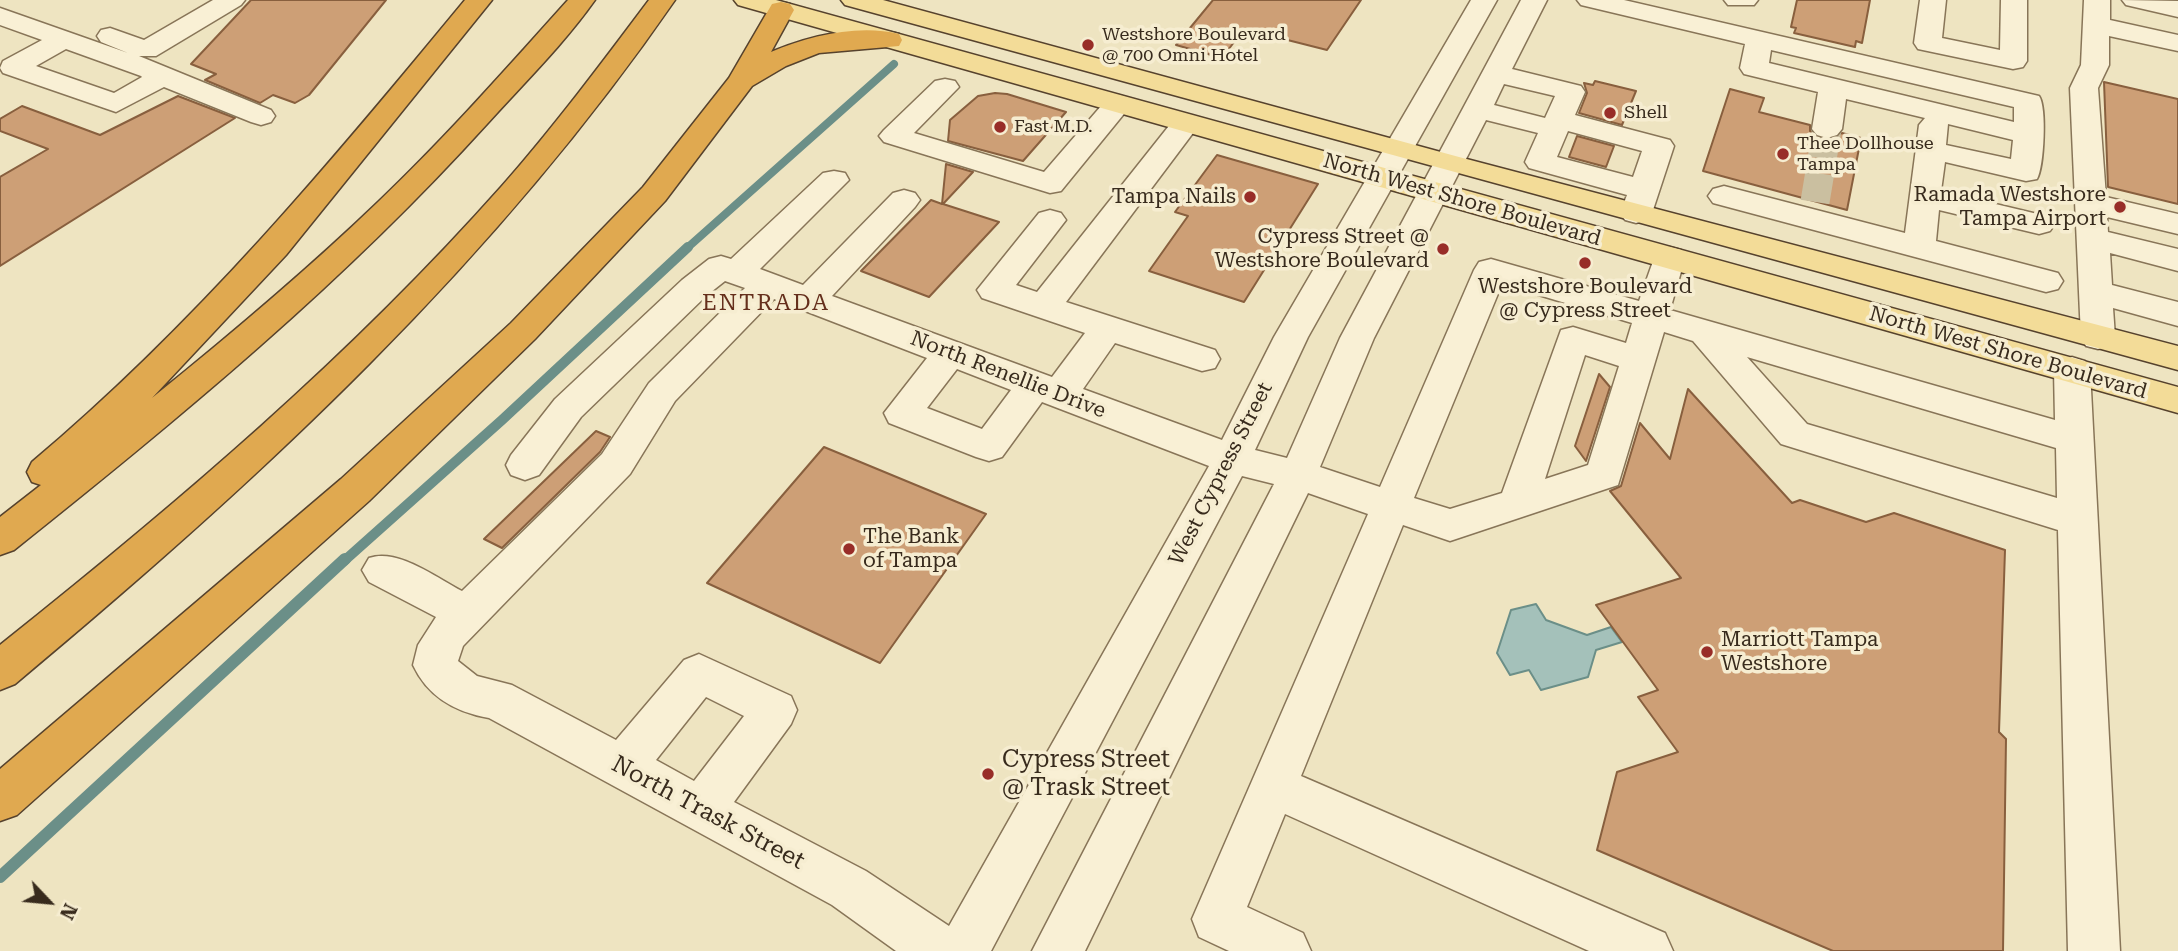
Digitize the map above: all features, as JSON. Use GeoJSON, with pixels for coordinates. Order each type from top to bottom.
{"type":"FeatureCollection","features":[{"type":"Feature","properties":{"kind":"highway"},"geometry":{"type":"LineString","coordinates":[[0,510],[127,401],[243,284],[295,226],[479,0]]}},
{"type":"Feature","properties":{"kind":"highway"},"geometry":{"type":"LineString","coordinates":[[0,539],[185,393],[332,263],[438,160],[582,0]]}},
{"type":"Feature","properties":{"kind":"highway"},"geometry":{"type":"LineString","coordinates":[[0,671],[182,519],[351,363],[511,194],[587,102],[662,0]]}},
{"type":"Feature","properties":{"kind":"highway"},"geometry":{"type":"LineString","coordinates":[[0,799],[355,490],[523,331],[654,194],[741,81],[782,5]]}},
{"type":"Feature","properties":{"kind":"highway"},"geometry":{"type":"LineString","coordinates":[[741,81],[771,62],[815,45],[854,39],[890,40]]}},
{"type":"Feature","properties":{"kind":"main road","name":"North West Shore Boulevard"},"geometry":{"type":"LineString","coordinates":[[747,0],[782,5],[890,40],[1186,123],[1389,163]]}},
{"type":"Feature","properties":{"kind":"main road","name":"North West Shore Boulevard"},"geometry":{"type":"LineString","coordinates":[[854,0],[1440,178],[1669,258],[2178,400]]}},
{"type":"Feature","properties":{"kind":"main road","name":"North West Shore Boulevard"},"geometry":{"type":"LineString","coordinates":[[1440,178],[1547,177],[1640,202],[1805,258],[2178,358]]}},
{"type":"Feature","properties":{"kind":"street"},"geometry":{"type":"LineString","coordinates":[[23,0],[91,24],[92,30],[146,50],[232,0]]}},
{"type":"Feature","properties":{"kind":"street","name":"West Cypress Street"},"geometry":{"type":"LineString","coordinates":[[963,951],[1232,459],[1291,337],[1484,0]]}},
{"type":"Feature","properties":{"kind":"street"},"geometry":{"type":"LineString","coordinates":[[1058,951],[1298,475],[1357,338],[1534,0]]}},
{"type":"Feature","properties":{"kind":"street"},"geometry":{"type":"LineString","coordinates":[[1590,0],[1759,42],[2029,102],[2026,172],[1930,150]]}},
{"type":"Feature","properties":{"kind":"street"},"geometry":{"type":"LineString","coordinates":[[1737,0],[1745,0]]}},
{"type":"Feature","properties":{"kind":"street"},"geometry":{"type":"LineString","coordinates":[[1933,0],[1928,43],[2013,61],[2014,0]]}},
{"type":"Feature","properties":{"kind":"street"},"geometry":{"type":"LineString","coordinates":[[2135,0],[2178,9]]}},
{"type":"Feature","properties":{"kind":"street"},"geometry":{"type":"LineString","coordinates":[[2098,337],[2084,88],[2095,65],[2098,13],[2178,43]]}},
{"type":"Feature","properties":{"kind":"street"},"geometry":{"type":"LineString","coordinates":[[0,16],[261,116]]}},
{"type":"Feature","properties":{"kind":"street"},"geometry":{"type":"LineString","coordinates":[[64,39],[13,67],[116,103],[162,77]]}},
{"type":"Feature","properties":{"kind":"street"},"geometry":{"type":"LineString","coordinates":[[1759,42],[1754,68],[2029,135]]}},
{"type":"Feature","properties":{"kind":"street"},"geometry":{"type":"LineString","coordinates":[[1496,73],[1571,92],[1540,162],[1547,177]]}},
{"type":"Feature","properties":{"kind":"street"},"geometry":{"type":"LineString","coordinates":[[1900,104],[1903,75]]}},
{"type":"Feature","properties":{"kind":"street"},"geometry":{"type":"LineString","coordinates":[[1514,119],[1532,82]]}},
{"type":"Feature","properties":{"kind":"street"},"geometry":{"type":"LineString","coordinates":[[945,86],[894,136],[1050,184],[1118,104]]}},
{"type":"Feature","properties":{"kind":"street"},"geometry":{"type":"LineString","coordinates":[[1827,129],[1833,88]]}},
{"type":"Feature","properties":{"kind":"street"},"geometry":{"type":"LineString","coordinates":[[1477,109],[1514,119],[1659,146],[1640,202]]}},
{"type":"Feature","properties":{"kind":"street"},"geometry":{"type":"LineString","coordinates":[[1919,248],[1935,113]]}},
{"type":"Feature","properties":{"kind":"street"},"geometry":{"type":"LineString","coordinates":[[1044,307],[1186,123]]}},
{"type":"Feature","properties":{"kind":"street"},"geometry":{"type":"LineString","coordinates":[[383,570],[466,613],[616,464],[742,275],[834,180]]}},
{"type":"Feature","properties":{"kind":"street"},"geometry":{"type":"LineString","coordinates":[[1724,197],[1814,211],[1919,248],[2046,281]]}},
{"type":"Feature","properties":{"kind":"street"},"geometry":{"type":"LineString","coordinates":[[1926,197],[2039,224]]}},
{"type":"Feature","properties":{"kind":"street"},"geometry":{"type":"LineString","coordinates":[[808,300],[904,200]]}},
{"type":"Feature","properties":{"kind":"street"},"geometry":{"type":"LineString","coordinates":[[2091,203],[2178,224]]}},
{"type":"Feature","properties":{"kind":"street"},"geometry":{"type":"LineString","coordinates":[[1805,258],[1814,211]]}},
{"type":"Feature","properties":{"kind":"street"},"geometry":{"type":"LineString","coordinates":[[1050,220],[994,290],[1202,359]]}},
{"type":"Feature","properties":{"kind":"street"},"geometry":{"type":"LineString","coordinates":[[2093,239],[2178,260]]}},
{"type":"Feature","properties":{"kind":"street"},"geometry":{"type":"LineString","coordinates":[[1517,505],[1573,340],[1639,359],[1669,258]]}},
{"type":"Feature","properties":{"kind":"street"},"geometry":{"type":"LineString","coordinates":[[1285,951],[1217,919],[1491,270],[2075,440]]}},
{"type":"Feature","properties":{"kind":"street"},"geometry":{"type":"LineString","coordinates":[[525,465],[568,408],[694,288],[742,275]]}},
{"type":"Feature","properties":{"kind":"street","name":"North Renellie Drive"},"geometry":{"type":"LineString","coordinates":[[742,275],[1232,459],[1298,475],[1451,525],[1604,475],[1639,359]]}},
{"type":"Feature","properties":{"kind":"street"},"geometry":{"type":"LineString","coordinates":[[2096,292],[2178,314]]}},
{"type":"Feature","properties":{"kind":"street"},"geometry":{"type":"LineString","coordinates":[[951,353],[902,413],[989,447],[1107,328]]}},
{"type":"Feature","properties":{"kind":"street"},"geometry":{"type":"LineString","coordinates":[[1705,332],[1794,434],[2078,520]]}},
{"type":"Feature","properties":{"kind":"street"},"geometry":{"type":"LineString","coordinates":[[2072,370],[2094,951]]}},
{"type":"Feature","properties":{"kind":"street","name":"North Trask Street"},"geometry":{"type":"LineString","coordinates":[[466,613],[440,645],[435,664],[448,682],[467,695],[496,699],[849,888],[940,951]]}},
{"type":"Feature","properties":{"kind":"street"},"geometry":{"type":"LineString","coordinates":[[622,766],[699,673],[775,710],[701,809]]}},
{"type":"Feature","properties":{"kind":"street"},"geometry":{"type":"LineString","coordinates":[[1273,786],[1647,951]]}},
{"type":"Feature","properties":{"kind":"water"},"geometry":{"type":"Polygon","coordinates":[[[1536,604],[1546,620],[1587,635],[1611,627],[1622,642],[1596,650],[1588,677],[1541,690],[1529,670],[1510,675],[1497,653],[1511,610],[1536,604]]]}},
{"type":"Feature","properties":{"kind":"building"},"geometry":{"type":"Polygon","coordinates":[[[251,0],[386,0],[309,95],[295,103],[273,95],[260,103],[205,80],[216,74],[191,64],[251,0]]]}},
{"type":"Feature","properties":{"kind":"building"},"geometry":{"type":"Polygon","coordinates":[[[1213,0],[1361,0],[1327,50],[1244,29],[1222,58],[1176,45],[1213,0]]]}},
{"type":"Feature","properties":{"kind":"building"},"geometry":{"type":"Polygon","coordinates":[[[1797,0],[1870,0],[1862,43],[1856,41],[1855,47],[1794,33],[1796,28],[1791,27],[1797,0]]]}},
{"type":"Feature","properties":{"kind":"building"},"geometry":{"type":"Polygon","coordinates":[[[1595,81],[1636,91],[1622,125],[1579,113],[1587,93],[1584,83],[1593,85],[1595,81]]]}},
{"type":"Feature","properties":{"kind":"building"},"geometry":{"type":"Polygon","coordinates":[[[2104,82],[2178,99],[2178,204],[2108,187],[2104,82]]]}},
{"type":"Feature","properties":{"kind":"building","name":"Thee Dollhouse Tampa"},"geometry":{"type":"Polygon","coordinates":[[[1730,89],[1764,98],[1759,112],[1810,125],[1810,131],[1816,138],[1828,141],[1842,133],[1861,138],[1847,210],[1703,171],[1730,89]]]}},
{"type":"Feature","properties":{"kind":"building","name":"Fast M.D."},"geometry":{"type":"Polygon","coordinates":[[[1007,94],[1066,112],[1023,161],[948,141],[950,120],[978,96],[1007,94]]]}},
{"type":"Feature","properties":{"kind":"building"},"geometry":{"type":"Polygon","coordinates":[[[178,96],[235,118],[0,266],[0,177],[48,149],[0,131],[0,119],[22,106],[100,135],[178,96]]]}},
{"type":"Feature","properties":{"kind":"building"},"geometry":{"type":"Polygon","coordinates":[[[1577,136],[1614,146],[1606,167],[1569,157],[1577,136]]]}},
{"type":"Feature","properties":{"kind":"building"},"geometry":{"type":"Polygon","coordinates":[[[1217,155],[1318,184],[1244,302],[1149,271],[1188,216],[1175,212],[1217,155]]]}},
{"type":"Feature","properties":{"kind":"building"},"geometry":{"type":"Polygon","coordinates":[[[946,164],[973,172],[943,204],[999,222],[929,297],[861,271],[931,200],[942,204],[946,164]]]}},
{"type":"Feature","properties":{"kind":"building"},"geometry":{"type":"Polygon","coordinates":[[[1599,374],[1610,387],[1586,461],[1575,446],[1599,374]]]}},
{"type":"Feature","properties":{"kind":"building"},"geometry":{"type":"Polygon","coordinates":[[[1688,389],[1792,503],[1800,500],[1866,522],[1894,513],[2005,550],[1999,732],[2006,739],[2003,951],[1833,951],[1597,850],[1617,772],[1678,752],[1638,697],[1658,690],[1596,605],[1681,578],[1610,491],[1621,486],[1640,423],[1670,459],[1688,389]]]}},
{"type":"Feature","properties":{"kind":"building"},"geometry":{"type":"Polygon","coordinates":[[[596,431],[610,437],[600,452],[502,548],[484,539],[596,431]]]}},
{"type":"Feature","properties":{"kind":"building","name":"The Bank of Tampa"},"geometry":{"type":"Polygon","coordinates":[[[824,447],[986,514],[880,663],[707,583],[824,447]]]}},
{"type":"Feature","properties":{"kind":"waterway"},"geometry":{"type":"LineString","coordinates":[[686,249],[894,64]]}},
{"type":"Feature","properties":{"kind":"waterway"},"geometry":{"type":"LineString","coordinates":[[344,561],[502,420],[688,247]]}},
{"type":"Feature","properties":{"kind":"waterway"},"geometry":{"type":"LineString","coordinates":[[0,877],[345,559]]}},
{"type":"Feature","properties":{"kind":"tunnel"},"geometry":{"type":"LineString","coordinates":[[1815,202],[1827,129]]}},
{"type":"Feature","properties":{"kind":"place","name":"Westshore Boulevard @ 700 Omni Hotel"},"geometry":{"type":"Point","coordinates":[1088,45]}},
{"type":"Feature","properties":{"kind":"place","name":"Shell"},"geometry":{"type":"Point","coordinates":[1610,113]}},
{"type":"Feature","properties":{"kind":"place","name":"Fast M.D."},"geometry":{"type":"Point","coordinates":[1000,127]}},
{"type":"Feature","properties":{"kind":"place","name":"Thee Dollhouse Tampa"},"geometry":{"type":"Point","coordinates":[1783,154]}},
{"type":"Feature","properties":{"kind":"place","name":"Tampa Nails"},"geometry":{"type":"Point","coordinates":[1250,197]}},
{"type":"Feature","properties":{"kind":"place","name":"Ramada Westshore Tampa Airport"},"geometry":{"type":"Point","coordinates":[2120,207]}},
{"type":"Feature","properties":{"kind":"place","name":"Cypress Street @ Westshore Boulevard"},"geometry":{"type":"Point","coordinates":[1443,249]}},
{"type":"Feature","properties":{"kind":"place","name":"Westshore Boulevard @ Cypress Street"},"geometry":{"type":"Point","coordinates":[1585,263]}},
{"type":"Feature","properties":{"kind":"place","name":"The Bank of Tampa"},"geometry":{"type":"Point","coordinates":[849,549]}},
{"type":"Feature","properties":{"kind":"place","name":"Marriott Tampa Westshore"},"geometry":{"type":"Point","coordinates":[1707,652]}},
{"type":"Feature","properties":{"kind":"place","name":"Cypress Street @ Trask Street"},"geometry":{"type":"Point","coordinates":[988,774]}},
{"type":"Feature","properties":{"kind":"district","name":"ENTRADA"},"geometry":{"type":"Point","coordinates":[766,303]}}]}
